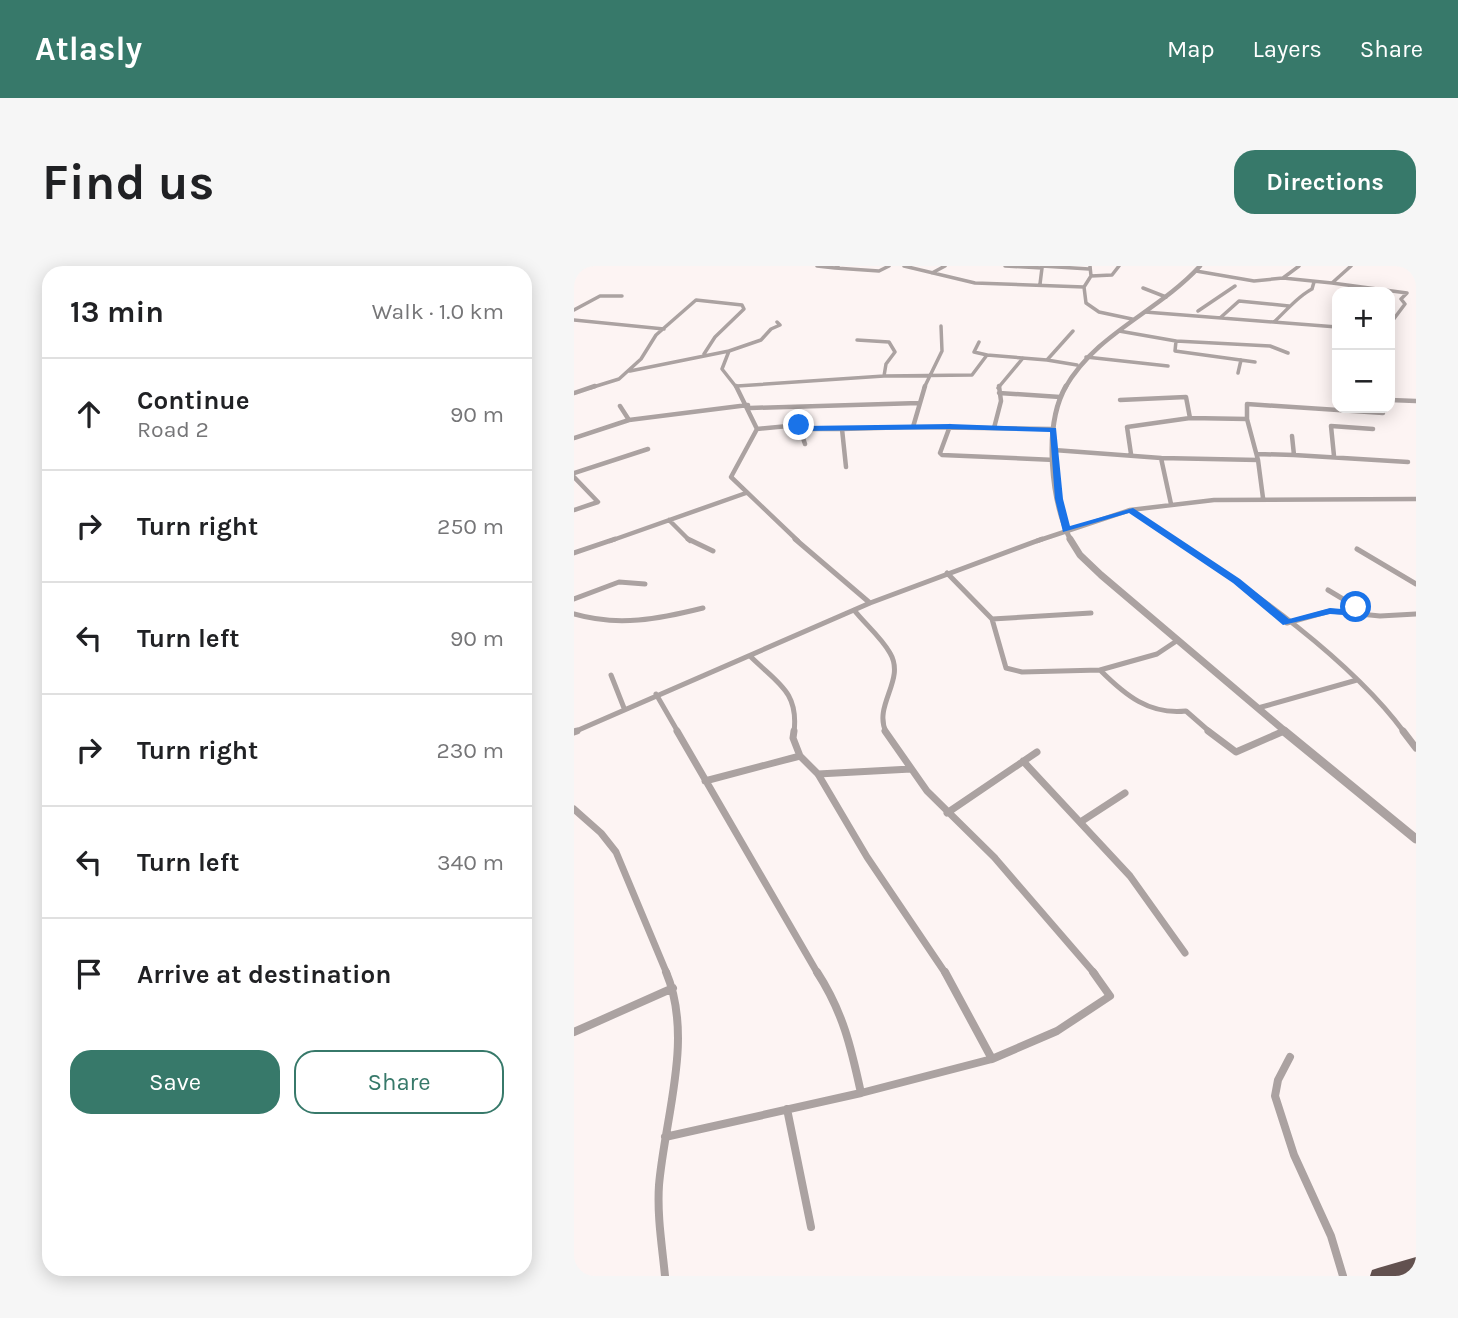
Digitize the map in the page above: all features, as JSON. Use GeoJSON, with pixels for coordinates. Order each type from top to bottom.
{"type":"FeatureCollection","features":[{"type":"Feature","properties":{"kind":"highway"},"geometry":{"type":"LineString","coordinates":[[1378,1276],[1416,1265]]}},
{"type":"Feature","properties":{"kind":"street"},"geometry":{"type":"LineString","coordinates":[[817,266],[879,271],[889,266]]}},
{"type":"Feature","properties":{"kind":"street"},"geometry":{"type":"LineString","coordinates":[[904,266],[975,283],[1084,286]]}},
{"type":"Feature","properties":{"kind":"street"},"geometry":{"type":"LineString","coordinates":[[932,273],[945,266]]}},
{"type":"Feature","properties":{"kind":"street"},"geometry":{"type":"LineString","coordinates":[[1005,266],[1089,268],[1091,276],[1084,286],[1086,303],[1091,307],[1132,319]]}},
{"type":"Feature","properties":{"kind":"street"},"geometry":{"type":"LineString","coordinates":[[1091,276],[1112,275],[1119,266]]}},
{"type":"Feature","properties":{"kind":"street"},"geometry":{"type":"LineString","coordinates":[[1299,266],[1278,281],[1261,281],[1198,269],[1077,365],[1060,397],[1053,429],[1059,499],[1066,530],[1075,549],[1258,708],[1416,839]]}},
{"type":"Feature","properties":{"kind":"street"},"geometry":{"type":"LineString","coordinates":[[1332,283],[1351,266]]}},
{"type":"Feature","properties":{"kind":"street"},"geometry":{"type":"LineString","coordinates":[[1040,284],[1042,267]]}},
{"type":"Feature","properties":{"kind":"street"},"geometry":{"type":"LineString","coordinates":[[1283,278],[1362,287]]}},
{"type":"Feature","properties":{"kind":"street"},"geometry":{"type":"LineString","coordinates":[[1274,322],[1289,306],[1297,302],[1302,294],[1312,289],[1314,282]]}},
{"type":"Feature","properties":{"kind":"street"},"geometry":{"type":"LineString","coordinates":[[1198,311],[1235,286]]}},
{"type":"Feature","properties":{"kind":"street"},"geometry":{"type":"LineString","coordinates":[[1143,288],[1166,297]]}},
{"type":"Feature","properties":{"kind":"street"},"geometry":{"type":"LineString","coordinates":[[1395,291],[1407,293],[1401,299],[1405,304],[1395,317]]}},
{"type":"Feature","properties":{"kind":"street"},"geometry":{"type":"LineString","coordinates":[[574,310],[600,296],[622,296]]}},
{"type":"Feature","properties":{"kind":"street"},"geometry":{"type":"LineString","coordinates":[[574,393],[619,379],[664,329],[696,300],[742,305],[744,309],[715,337],[705,354]]}},
{"type":"Feature","properties":{"kind":"street"},"geometry":{"type":"LineString","coordinates":[[1220,318],[1240,301],[1289,306]]}},
{"type":"Feature","properties":{"kind":"street"},"geometry":{"type":"LineString","coordinates":[[1145,312],[1332,327]]}},
{"type":"Feature","properties":{"kind":"street"},"geometry":{"type":"LineString","coordinates":[[574,320],[664,329]]}},
{"type":"Feature","properties":{"kind":"street"},"geometry":{"type":"LineString","coordinates":[[629,371],[672,365],[705,354],[729,351],[761,340],[771,329],[780,325],[777,322]]}},
{"type":"Feature","properties":{"kind":"street"},"geometry":{"type":"LineString","coordinates":[[913,427],[928,376],[942,351],[941,326]]}},
{"type":"Feature","properties":{"kind":"street"},"geometry":{"type":"LineString","coordinates":[[1047,360],[1073,331]]}},
{"type":"Feature","properties":{"kind":"street"},"geometry":{"type":"LineString","coordinates":[[1119,331],[1176,341],[1270,346],[1288,353]]}},
{"type":"Feature","properties":{"kind":"street"},"geometry":{"type":"LineString","coordinates":[[857,340],[890,342],[895,352],[886,364],[884,376]]}},
{"type":"Feature","properties":{"kind":"street"},"geometry":{"type":"LineString","coordinates":[[1176,341],[1175,351],[1255,362]]}},
{"type":"Feature","properties":{"kind":"street"},"geometry":{"type":"LineString","coordinates":[[979,342],[974,352],[1077,365]]}},
{"type":"Feature","properties":{"kind":"street"},"geometry":{"type":"LineString","coordinates":[[729,351],[722,369],[737,386],[757,429]]}},
{"type":"Feature","properties":{"kind":"street"},"geometry":{"type":"LineString","coordinates":[[737,386],[884,376],[972,375],[987,355]]}},
{"type":"Feature","properties":{"kind":"street"},"geometry":{"type":"LineString","coordinates":[[1086,357],[1168,366]]}},
{"type":"Feature","properties":{"kind":"street"},"geometry":{"type":"LineString","coordinates":[[993,428],[1000,401],[998,387],[1023,358]]}},
{"type":"Feature","properties":{"kind":"street"},"geometry":{"type":"LineString","coordinates":[[1238,373],[1241,360]]}},
{"type":"Feature","properties":{"kind":"street"},"geometry":{"type":"LineString","coordinates":[[999,393],[1060,397]]}},
{"type":"Feature","properties":{"kind":"street"},"geometry":{"type":"LineString","coordinates":[[1120,400],[1186,397],[1190,418]]}},
{"type":"Feature","properties":{"kind":"street"},"geometry":{"type":"LineString","coordinates":[[1395,400],[1416,401]]}},
{"type":"Feature","properties":{"kind":"street"},"geometry":{"type":"LineString","coordinates":[[574,438],[629,420],[749,407],[919,403]]}},
{"type":"Feature","properties":{"kind":"street"},"geometry":{"type":"LineString","coordinates":[[1263,498],[1257,457],[1247,419],[1247,404],[1332,410]]}},
{"type":"Feature","properties":{"kind":"street"},"geometry":{"type":"LineString","coordinates":[[620,406],[629,420]]}},
{"type":"Feature","properties":{"kind":"street"},"geometry":{"type":"LineString","coordinates":[[1131,454],[1127,427],[1190,418],[1247,419]]}},
{"type":"Feature","properties":{"kind":"street"},"geometry":{"type":"LineString","coordinates":[[757,429],[799,425],[805,444]]}},
{"type":"Feature","properties":{"kind":"street"},"geometry":{"type":"LineString","coordinates":[[800,429],[950,426],[1053,429]]}},
{"type":"Feature","properties":{"kind":"street"},"geometry":{"type":"LineString","coordinates":[[950,426],[940,453],[943,455],[1055,460]]}},
{"type":"Feature","properties":{"kind":"street"},"geometry":{"type":"LineString","coordinates":[[1334,456],[1331,426],[1373,429]]}},
{"type":"Feature","properties":{"kind":"street"},"geometry":{"type":"LineString","coordinates":[[757,429],[731,477],[870,603]]}},
{"type":"Feature","properties":{"kind":"street"},"geometry":{"type":"LineString","coordinates":[[842,429],[846,467]]}},
{"type":"Feature","properties":{"kind":"street"},"geometry":{"type":"LineString","coordinates":[[1292,436],[1294,455]]}},
{"type":"Feature","properties":{"kind":"street"},"geometry":{"type":"LineString","coordinates":[[574,510],[598,502],[574,475],[648,449]]}},
{"type":"Feature","properties":{"kind":"street"},"geometry":{"type":"LineString","coordinates":[[1054,450],[1161,458],[1334,456],[1408,463]]}},
{"type":"Feature","properties":{"kind":"street"},"geometry":{"type":"LineString","coordinates":[[1161,458],[1171,504]]}},
{"type":"Feature","properties":{"kind":"street"},"geometry":{"type":"LineString","coordinates":[[574,553],[747,493]]}},
{"type":"Feature","properties":{"kind":"street"},"geometry":{"type":"LineString","coordinates":[[574,732],[870,603],[1066,530],[1130,510],[1171,504],[1263,498],[1416,499]]}},
{"type":"Feature","properties":{"kind":"street"},"geometry":{"type":"LineString","coordinates":[[1130,510],[1237,581],[1357,680],[1395,719],[1416,748]]}},
{"type":"Feature","properties":{"kind":"street"},"geometry":{"type":"LineString","coordinates":[[669,520],[689,540],[713,551]]}},
{"type":"Feature","properties":{"kind":"street"},"geometry":{"type":"LineString","coordinates":[[1357,550],[1416,584]]}},
{"type":"Feature","properties":{"kind":"street"},"geometry":{"type":"LineString","coordinates":[[947,573],[992,620],[1006,668],[1022,673],[1100,670],[1157,654],[1178,639]]}},
{"type":"Feature","properties":{"kind":"street"},"geometry":{"type":"LineString","coordinates":[[574,599],[619,582],[645,584]]}},
{"type":"Feature","properties":{"kind":"street"},"geometry":{"type":"LineString","coordinates":[[1328,590],[1353,604],[1360,613]]}},
{"type":"Feature","properties":{"kind":"street"},"geometry":{"type":"LineString","coordinates":[[574,614],[593,622],[654,620],[703,608]]}},
{"type":"Feature","properties":{"kind":"street"},"geometry":{"type":"LineString","coordinates":[[854,610],[891,654],[895,677],[884,707],[884,729],[911,769],[947,813],[994,857],[1061,937]]}},
{"type":"Feature","properties":{"kind":"street"},"geometry":{"type":"LineString","coordinates":[[1287,623],[1330,611],[1380,616],[1416,614]]}},
{"type":"Feature","properties":{"kind":"street"},"geometry":{"type":"LineString","coordinates":[[992,620],[1091,613]]}},
{"type":"Feature","properties":{"kind":"street"},"geometry":{"type":"LineString","coordinates":[[750,656],[783,687],[796,705],[793,738],[800,756],[818,774],[867,857],[940,962],[992,1059]]}},
{"type":"Feature","properties":{"kind":"street"},"geometry":{"type":"LineString","coordinates":[[1100,670],[1125,696],[1170,714],[1186,711],[1234,751],[1243,751],[1267,736],[1284,730]]}},
{"type":"Feature","properties":{"kind":"street"},"geometry":{"type":"LineString","coordinates":[[611,675],[624,708]]}},
{"type":"Feature","properties":{"kind":"street"},"geometry":{"type":"LineString","coordinates":[[1258,708],[1357,680]]}},
{"type":"Feature","properties":{"kind":"street"},"geometry":{"type":"LineString","coordinates":[[656,694],[790,929],[835,1000],[851,1047],[861,1093]]}},
{"type":"Feature","properties":{"kind":"street"},"geometry":{"type":"LineString","coordinates":[[947,813],[1037,752]]}},
{"type":"Feature","properties":{"kind":"street"},"geometry":{"type":"LineString","coordinates":[[705,781],[800,756]]}},
{"type":"Feature","properties":{"kind":"street"},"geometry":{"type":"LineString","coordinates":[[1023,761],[1082,821],[1160,911],[1185,953]]}},
{"type":"Feature","properties":{"kind":"street"},"geometry":{"type":"LineString","coordinates":[[818,774],[911,769]]}},
{"type":"Feature","properties":{"kind":"street"},"geometry":{"type":"LineString","coordinates":[[1082,821],[1125,793]]}},
{"type":"Feature","properties":{"kind":"street"},"geometry":{"type":"LineString","coordinates":[[574,809],[601,833],[616,852],[673,988],[677,1004],[658,1212],[665,1276]]}},
{"type":"Feature","properties":{"kind":"street"},"geometry":{"type":"LineString","coordinates":[[665,1137],[861,1093],[992,1059],[1057,1031],[1110,996],[1096,973],[1020,891]]}},
{"type":"Feature","properties":{"kind":"street"},"geometry":{"type":"LineString","coordinates":[[574,1032],[673,988]]}},
{"type":"Feature","properties":{"kind":"street"},"geometry":{"type":"LineString","coordinates":[[1290,1057],[1278,1080],[1275,1096],[1294,1155],[1331,1236],[1343,1276]]}},
{"type":"Feature","properties":{"kind":"street"},"geometry":{"type":"LineString","coordinates":[[787,1109],[811,1227]]}},
{"type":"Feature","properties":{"kind":"route"},"geometry":{"type":"LineString","coordinates":[[799,425],[800,429],[950,426],[1053,429],[1059,499],[1066,530],[1130,510],[1237,581],[1287,623],[1330,611],[1360,613],[1356,607]]}}]}
